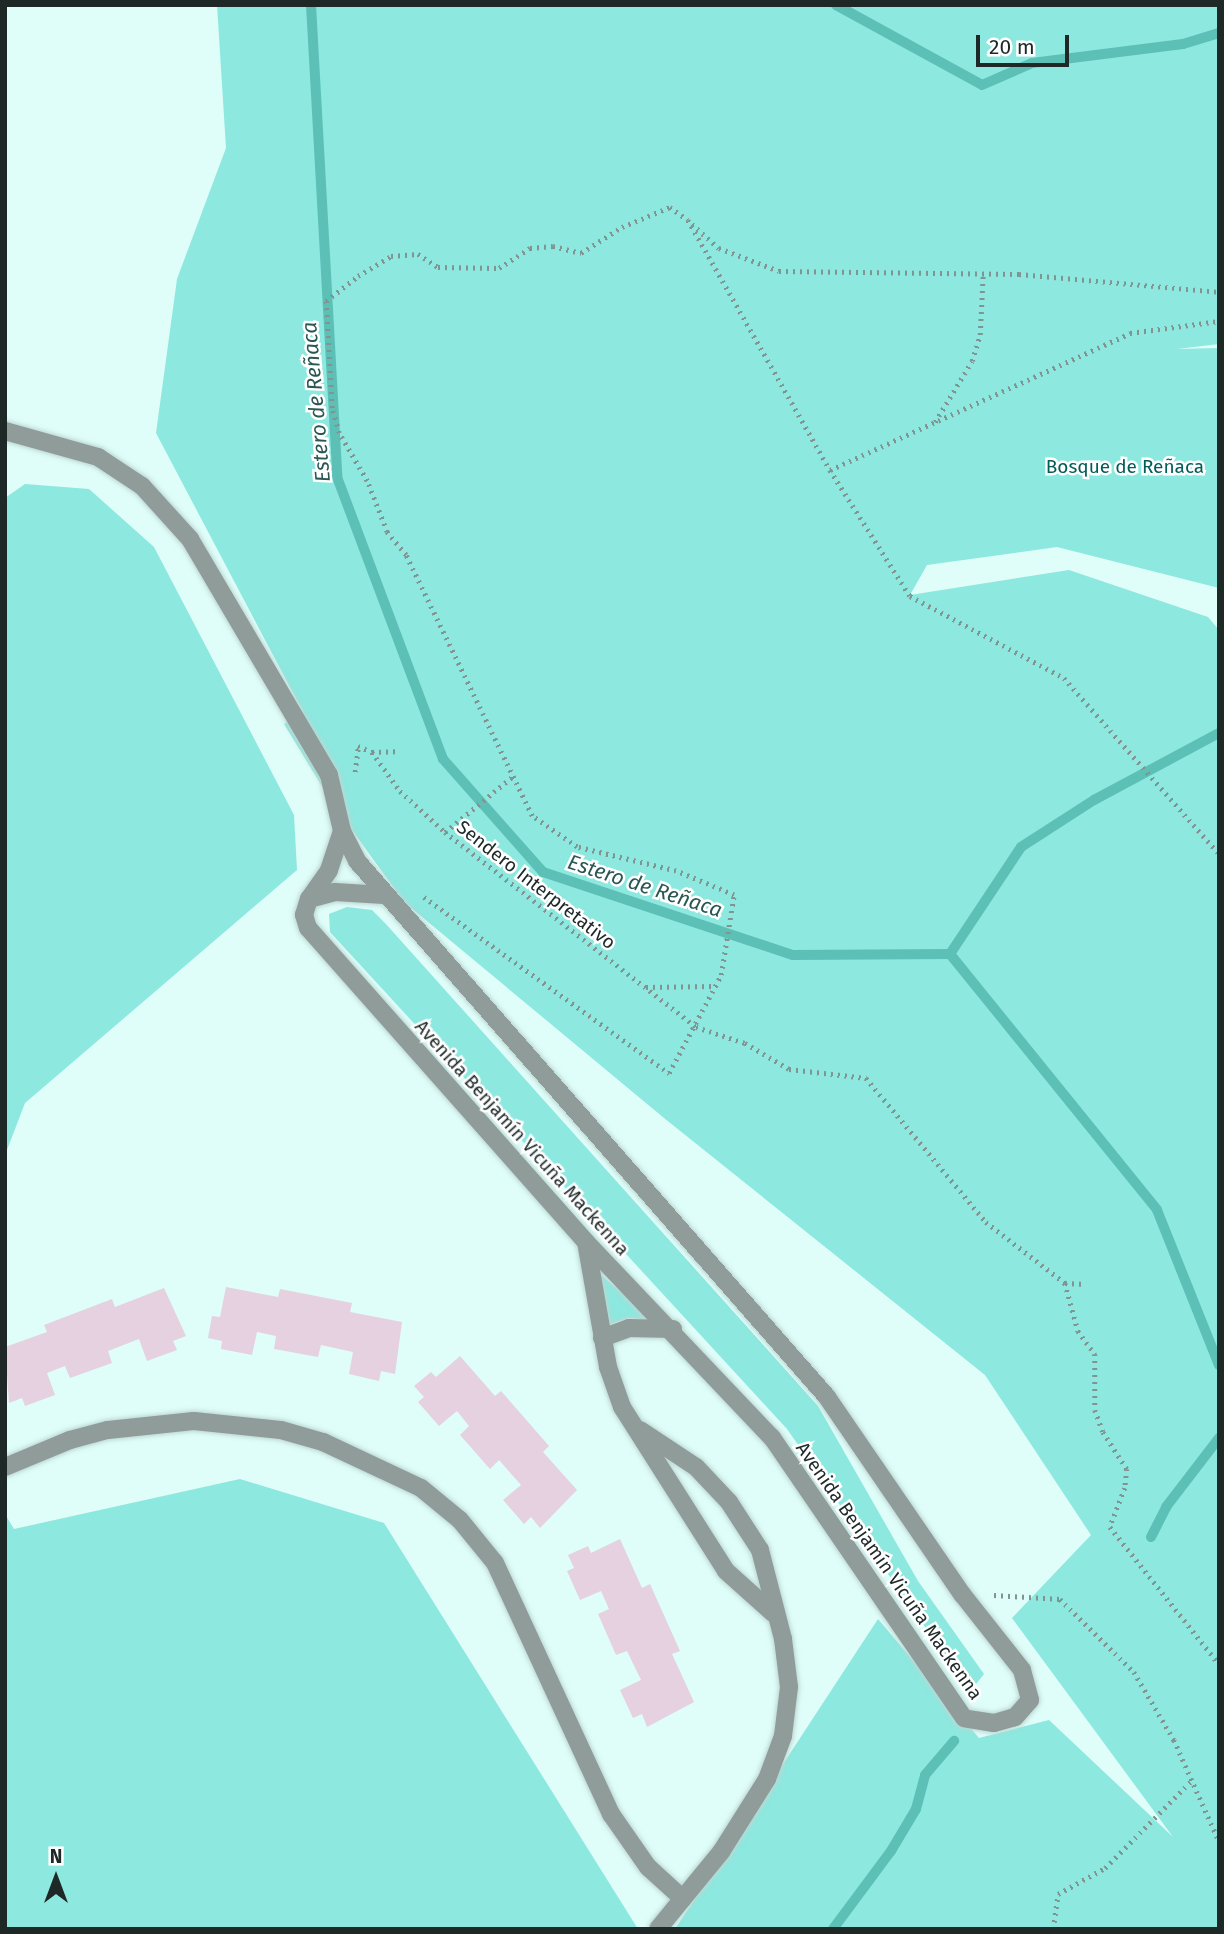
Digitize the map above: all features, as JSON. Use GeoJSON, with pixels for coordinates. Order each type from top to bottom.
{"type":"FeatureCollection","features":[{"type":"Feature","properties":{"kind":"street","name":"Avenida Benjamín Vicuña Mackenna"},"geometry":{"type":"LineString","coordinates":[[5,431],[98,457],[142,486],[190,539],[329,775],[342,831],[356,861],[827,1397],[962,1594],[1022,1670],[1030,1700],[1015,1717],[994,1723],[964,1718],[772,1438],[673,1329],[586,1242],[308,928],[304,915],[309,899]]}},
{"type":"Feature","properties":{"kind":"street"},"geometry":{"type":"LineString","coordinates":[[309,899],[329,870],[342,831]]}},
{"type":"Feature","properties":{"kind":"street"},"geometry":{"type":"LineString","coordinates":[[309,899],[335,892],[384,895]]}},
{"type":"Feature","properties":{"kind":"street"},"geometry":{"type":"LineString","coordinates":[[586,1242],[613,1387],[710,1550],[726,1571],[773,1613]]}},
{"type":"Feature","properties":{"kind":"street"},"geometry":{"type":"LineString","coordinates":[[602,1338],[629,1328],[673,1329]]}},
{"type":"Feature","properties":{"kind":"street"},"geometry":{"type":"LineString","coordinates":[[5,1467],[95,1433],[194,1421],[259,1427],[323,1442],[421,1488],[460,1520],[495,1563],[611,1814],[648,1867],[683,1899]]}},
{"type":"Feature","properties":{"kind":"street"},"geometry":{"type":"LineString","coordinates":[[640,1430],[696,1467],[729,1502],[760,1550],[773,1613],[788,1663],[783,1735],[767,1779],[721,1852],[658,1929]]}},
{"type":"Feature","properties":{"kind":"path"},"geometry":{"type":"LineString","coordinates":[[421,895],[669,1073],[696,1027],[721,975],[734,895],[676,871],[577,847],[532,816],[406,555],[387,532],[368,481],[339,433],[332,408],[326,301],[391,256],[418,254],[438,267],[499,268],[530,248],[553,246],[581,253],[622,227],[670,207],[719,248],[779,271],[983,273],[1219,292]]}},
{"type":"Feature","properties":{"kind":"path"},"geometry":{"type":"LineString","coordinates":[[688,220],[830,471],[910,596],[1064,678],[1219,854]]}},
{"type":"Feature","properties":{"kind":"path"},"geometry":{"type":"LineString","coordinates":[[935,422],[972,361],[980,335],[983,273]]}},
{"type":"Feature","properties":{"kind":"path"},"geometry":{"type":"LineString","coordinates":[[830,471],[1130,333],[1219,321]]}},
{"type":"Feature","properties":{"kind":"path"},"geometry":{"type":"LineString","coordinates":[[354,776],[358,746],[372,752],[396,751]]}},
{"type":"Feature","properties":{"kind":"path","name":"Sendero Interpretativo"},"geometry":{"type":"LineString","coordinates":[[372,752],[400,791],[445,832],[696,1027]]}},
{"type":"Feature","properties":{"kind":"path"},"geometry":{"type":"LineString","coordinates":[[445,832],[512,777]]}},
{"type":"Feature","properties":{"kind":"path"},"geometry":{"type":"LineString","coordinates":[[645,987],[715,986]]}},
{"type":"Feature","properties":{"kind":"path"},"geometry":{"type":"LineString","coordinates":[[696,1027],[745,1043],[789,1069],[866,1078],[986,1222],[1065,1283],[1086,1284]]}},
{"type":"Feature","properties":{"kind":"path"},"geometry":{"type":"LineString","coordinates":[[1065,1283],[1078,1331],[1095,1354],[1095,1410],[1103,1433],[1127,1469],[1125,1488],[1110,1527],[1219,1664]]}},
{"type":"Feature","properties":{"kind":"path"},"geometry":{"type":"LineString","coordinates":[[962,1594],[1060,1599],[1134,1672],[1174,1740],[1191,1781],[1212,1816],[1219,1841]]}},
{"type":"Feature","properties":{"kind":"path"},"geometry":{"type":"LineString","coordinates":[[1053,1929],[1058,1894],[1104,1868],[1191,1781]]}},
{"type":"Feature","properties":{"kind":"green space","name":"Bosque de Reñaca"},"geometry":{"type":"Polygon","coordinates":[[[217,5],[1219,5],[1219,344],[1177,349],[1219,348],[1219,588],[1057,547],[927,565],[910,595],[1069,570],[1208,617],[1219,630],[1219,1929],[675,1929],[878,1619],[979,1738],[1049,1720],[1173,1837],[1012,1618],[1091,1535],[985,1375],[664,1118],[404,902],[331,801],[284,724],[303,712],[156,433],[177,279],[226,148],[217,5]]]}},
{"type":"Feature","properties":{"kind":"green space"},"geometry":{"type":"Polygon","coordinates":[[[25,484],[89,489],[154,547],[294,815],[297,870],[25,1103],[5,1155],[5,498],[25,484]]]}},
{"type":"Feature","properties":{"kind":"green space"},"geometry":{"type":"Polygon","coordinates":[[[347,907],[372,910],[385,923],[818,1406],[918,1581],[984,1674],[976,1684],[964,1683],[787,1429],[330,932],[329,914],[347,907]]]}},
{"type":"Feature","properties":{"kind":"green space"},"geometry":{"type":"Polygon","coordinates":[[[599,1273],[653,1320],[628,1318],[608,1325],[599,1273]]]}},
{"type":"Feature","properties":{"kind":"green space"},"geometry":{"type":"Polygon","coordinates":[[[240,1479],[384,1523],[638,1929],[5,1929],[5,1514],[14,1529],[240,1479]]]}},
{"type":"Feature","properties":{"kind":"building"},"geometry":{"type":"Polygon","coordinates":[[[226,1287],[278,1297],[280,1289],[352,1303],[350,1312],[402,1322],[395,1374],[381,1371],[379,1381],[349,1374],[353,1352],[321,1345],[318,1357],[274,1349],[276,1336],[257,1332],[252,1355],[221,1349],[222,1341],[208,1338],[212,1316],[220,1317],[226,1287]]]}},
{"type":"Feature","properties":{"kind":"building"},"geometry":{"type":"Polygon","coordinates":[[[164,1288],[186,1336],[173,1341],[177,1350],[147,1361],[139,1339],[108,1351],[112,1363],[70,1378],[65,1366],[47,1373],[55,1395],[25,1406],[22,1398],[9,1403],[5,1347],[47,1332],[44,1325],[112,1299],[115,1307],[164,1288]]]}},
{"type":"Feature","properties":{"kind":"building"},"geometry":{"type":"Polygon","coordinates":[[[460,1356],[495,1396],[501,1391],[549,1446],[543,1452],[577,1490],[540,1528],[531,1517],[524,1524],[503,1500],[521,1485],[499,1460],[490,1469],[460,1435],[469,1426],[457,1411],[439,1426],[418,1402],[424,1397],[414,1386],[431,1372],[436,1377],[460,1356]]]}},
{"type":"Feature","properties":{"kind":"building"},"geometry":{"type":"Polygon","coordinates":[[[620,1539],[642,1588],[650,1584],[680,1651],[672,1654],[694,1702],[647,1727],[642,1714],[633,1718],[620,1690],[641,1680],[627,1651],[616,1655],[598,1614],[609,1609],[601,1591],[580,1600],[567,1571],[574,1568],[568,1555],[588,1546],[591,1553],[620,1539]]]}},
{"type":"Feature","properties":{"kind":"waterway","name":"Estero de Reñaca"},"geometry":{"type":"LineString","coordinates":[[311,5],[337,477],[443,759],[543,872],[793,955],[950,954],[1157,1210],[1219,1365]]}},
{"type":"Feature","properties":{"kind":"waterway"},"geometry":{"type":"LineString","coordinates":[[836,5],[982,85],[1032,63],[1183,44],[1219,33]]}},
{"type":"Feature","properties":{"kind":"waterway"},"geometry":{"type":"LineString","coordinates":[[950,954],[1021,847],[1094,800],[1219,733]]}},
{"type":"Feature","properties":{"kind":"waterway"},"geometry":{"type":"LineString","coordinates":[[1151,1537],[1166,1507],[1219,1438]]}},
{"type":"Feature","properties":{"kind":"waterway"},"geometry":{"type":"LineString","coordinates":[[833,1929],[891,1851],[916,1809],[925,1775],[954,1741]]}}]}
